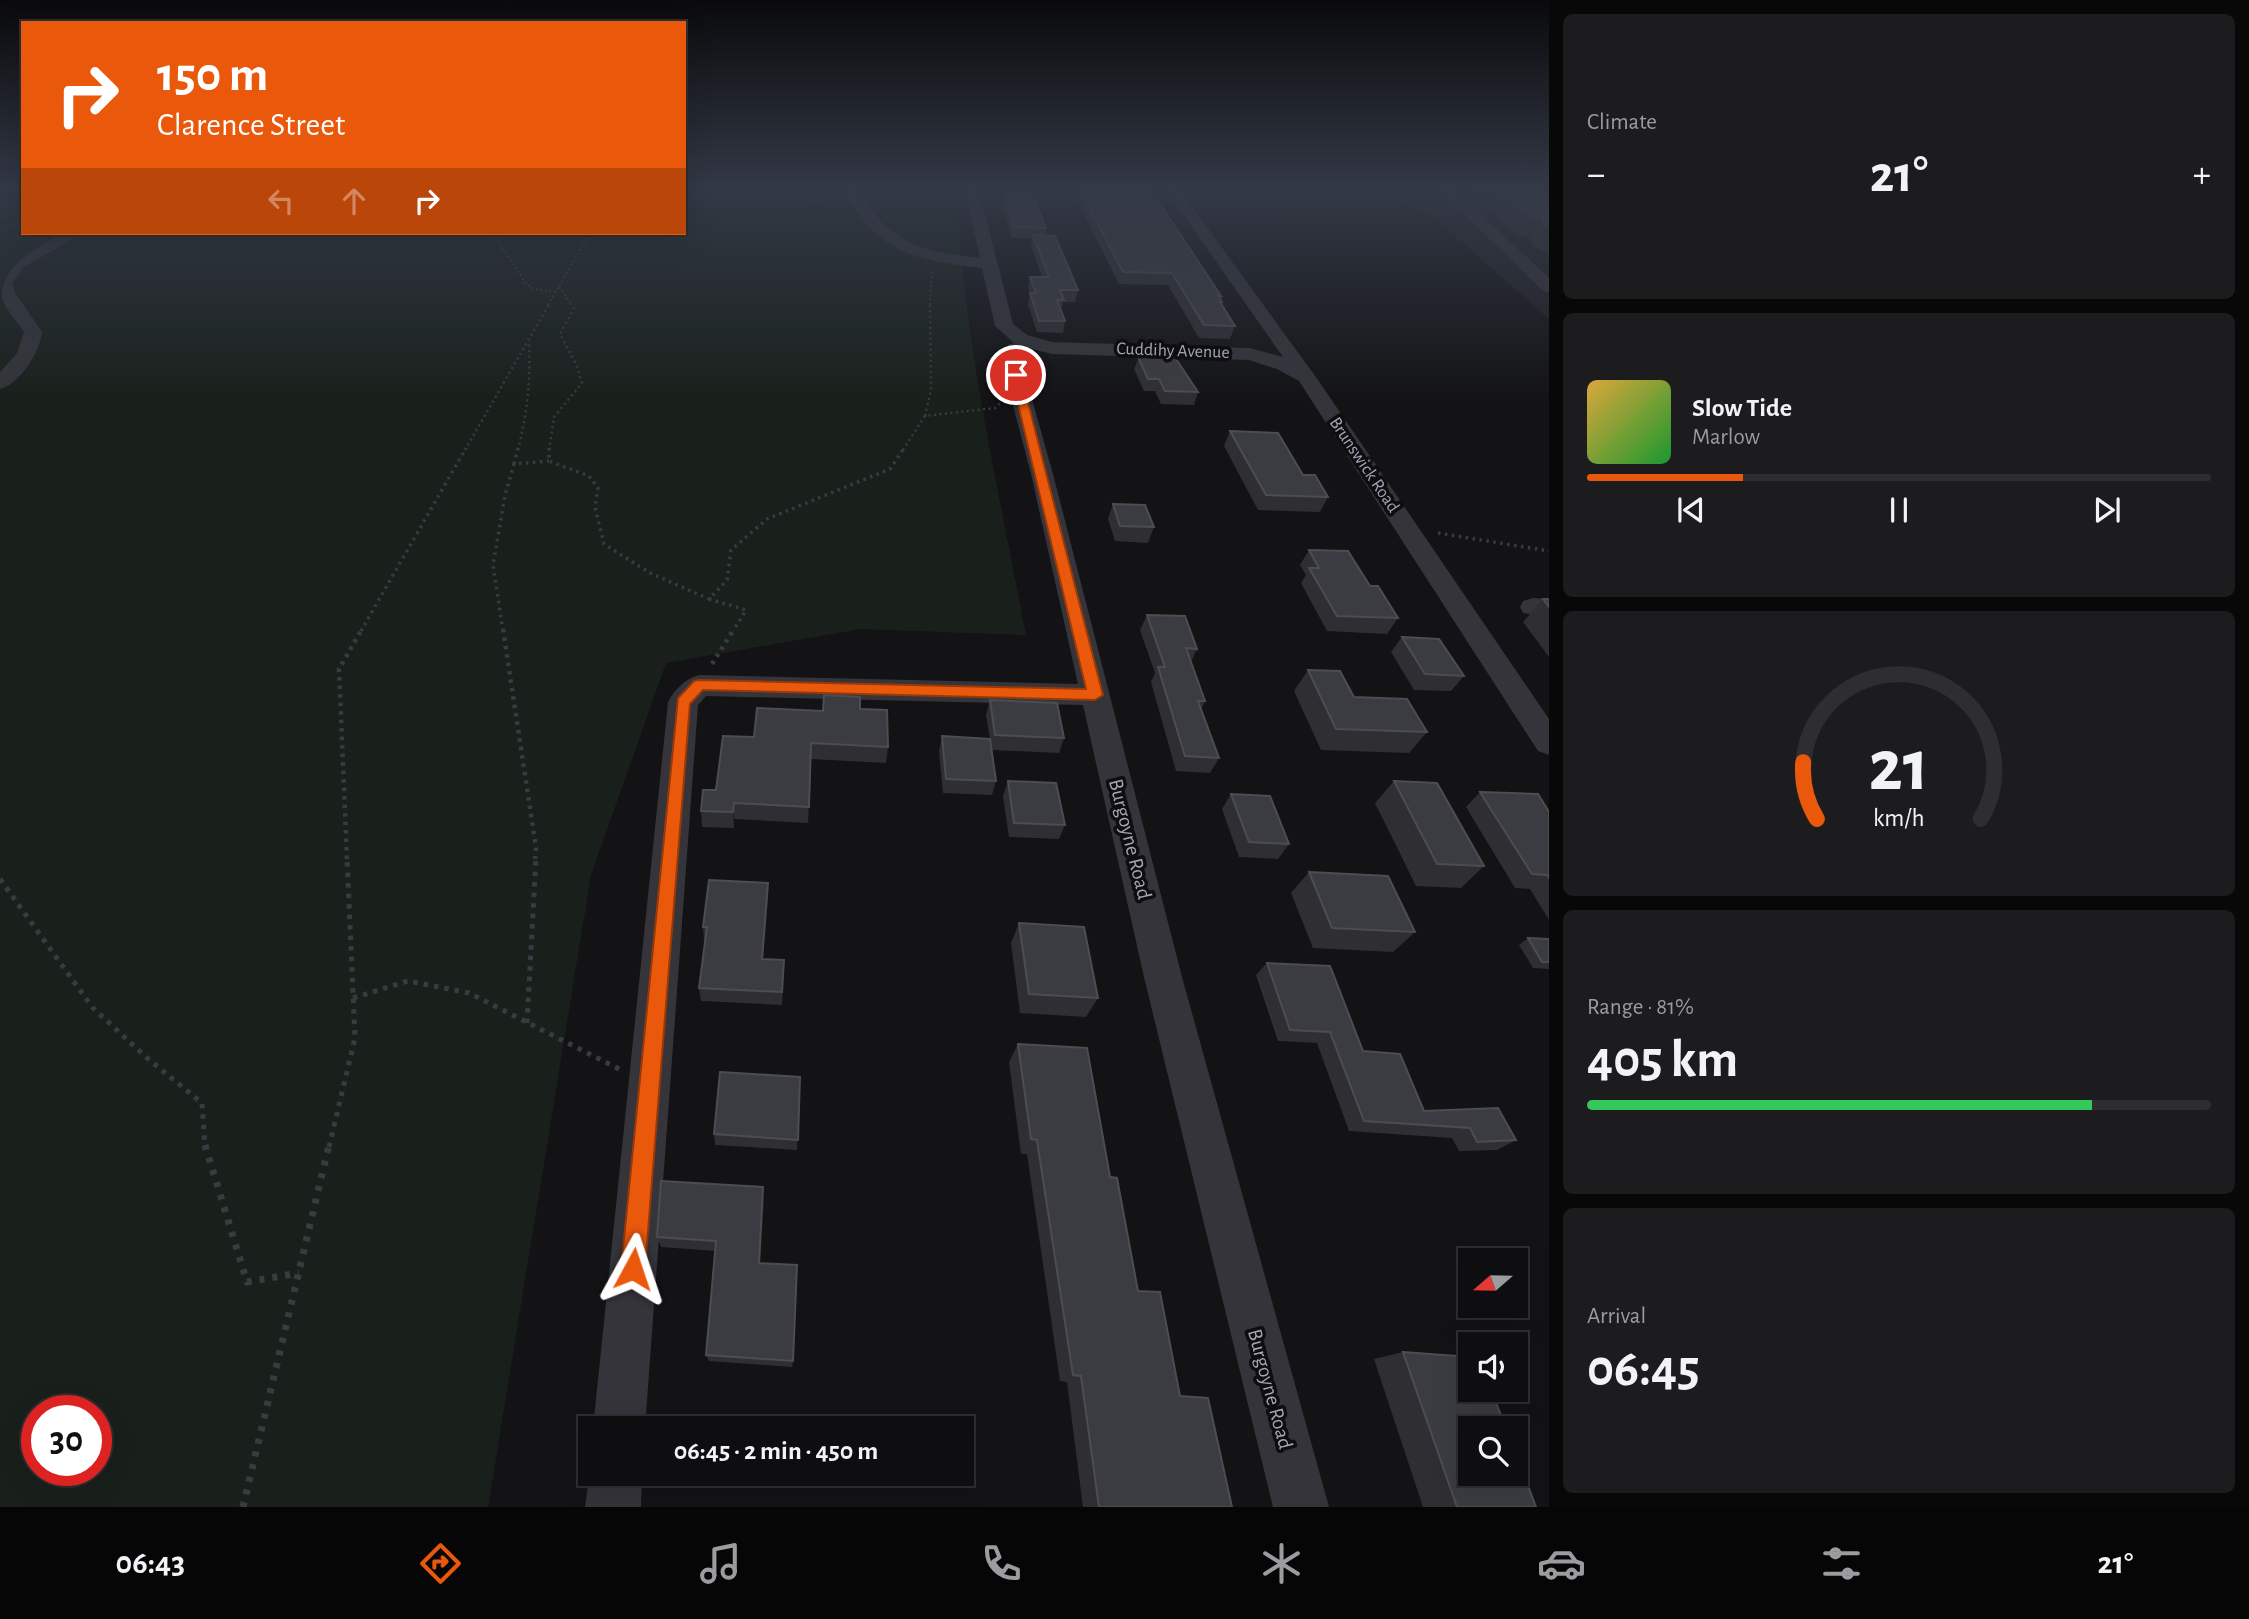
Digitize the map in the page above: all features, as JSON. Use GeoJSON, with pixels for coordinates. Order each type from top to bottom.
{"type":"FeatureCollection","features":[{"type":"Feature","properties":{"kind":"street"},"geometry":{"type":"LineString","coordinates":[[0,383],[19,363],[33,338],[30,326],[6,293],[5,283],[9,273],[25,260]]}},
{"type":"Feature","properties":{"kind":"street"},"geometry":{"type":"LineString","coordinates":[[957,260],[989,264]]}},
{"type":"Feature","properties":{"kind":"street"},"geometry":{"type":"LineString","coordinates":[[988,260],[1004,326],[1013,336],[1022,360]]}},
{"type":"Feature","properties":{"kind":"street","name":"Brunswick Road"},"geometry":{"type":"LineString","coordinates":[[1223,260],[1311,384],[1549,743]]}},
{"type":"Feature","properties":{"kind":"street"},"geometry":{"type":"LineString","coordinates":[[1521,260],[1549,287]]}},
{"type":"Feature","properties":{"kind":"street","name":"Cuddihy Avenue"},"geometry":{"type":"LineString","coordinates":[[1022,360],[1052,348],[1250,354],[1293,369],[1311,384]]}},
{"type":"Feature","properties":{"kind":"street","name":"Burgoyne Road"},"geometry":{"type":"LineString","coordinates":[[1022,360],[1095,695],[1163,977],[1301,1507]]}},
{"type":"Feature","properties":{"kind":"street"},"geometry":{"type":"LineString","coordinates":[[621,1416],[683,702],[699,685],[1095,695]]}},
{"type":"Feature","properties":{"kind":"street"},"geometry":{"type":"LineString","coordinates":[[612,1507],[614,1486]]}},
{"type":"Feature","properties":{"kind":"path"},"geometry":{"type":"LineString","coordinates":[[510,260],[519,279],[533,290],[556,292]]}},
{"type":"Feature","properties":{"kind":"path"},"geometry":{"type":"LineString","coordinates":[[243,1507],[355,1038],[339,669],[574,260]]}},
{"type":"Feature","properties":{"kind":"path"},"geometry":{"type":"LineString","coordinates":[[709,599],[727,580],[731,550],[766,519],[890,469],[925,416],[931,390],[929,313],[935,260]]}},
{"type":"Feature","properties":{"kind":"path"},"geometry":{"type":"LineString","coordinates":[[549,461],[549,425],[566,399],[582,383],[576,364],[560,334],[574,308],[559,287]]}},
{"type":"Feature","properties":{"kind":"path"},"geometry":{"type":"LineString","coordinates":[[527,1023],[536,848],[493,565],[502,507],[528,409],[531,377],[528,341]]}},
{"type":"Feature","properties":{"kind":"path"},"geometry":{"type":"LineString","coordinates":[[925,416],[995,408],[1006,398],[1002,376],[1022,360]]}},
{"type":"Feature","properties":{"kind":"path"},"geometry":{"type":"LineString","coordinates":[[514,464],[549,461],[589,477],[598,488],[595,507],[604,544],[650,573],[709,599],[746,610],[699,685]]}},
{"type":"Feature","properties":{"kind":"path"},"geometry":{"type":"LineString","coordinates":[[1432,532],[1549,551]]}},
{"type":"Feature","properties":{"kind":"path"},"geometry":{"type":"LineString","coordinates":[[0,879],[92,1007],[202,1103],[205,1150],[247,1282],[299,1273]]}},
{"type":"Feature","properties":{"kind":"path"},"geometry":{"type":"LineString","coordinates":[[353,998],[408,981],[469,993],[650,1084]]}},
{"type":"Feature","properties":{"kind":"shaded area"},"geometry":{"type":"Polygon","coordinates":[[[0,260],[961,260],[974,359],[1026,635],[860,629],[666,663],[591,875],[488,1507],[0,1507],[0,260]]]}},
{"type":"Feature","properties":{"kind":"shaded area"},"geometry":{"type":"Polygon","coordinates":[[[1483,260],[1549,260],[1549,319],[1483,260]]]}},
{"type":"Feature","properties":{"kind":"building"},"geometry":{"type":"Polygon","coordinates":[[[1043,260],[1065,260],[1078,290],[1060,290],[1064,300],[1057,300],[1065,321],[1039,321],[1030,293],[1036,293],[1030,277],[1049,277],[1043,260]]]}},
{"type":"Feature","properties":{"kind":"building"},"geometry":{"type":"Polygon","coordinates":[[[1117,260],[1197,260],[1221,296],[1218,295],[1220,302],[1235,326],[1204,325],[1172,273],[1123,272],[1117,260]]]}},
{"type":"Feature","properties":{"kind":"building"},"geometry":{"type":"Polygon","coordinates":[[[1140,355],[1174,356],[1198,392],[1165,391],[1159,379],[1148,379],[1138,357],[1141,357],[1140,355]]]}},
{"type":"Feature","properties":{"kind":"building"},"geometry":{"type":"Polygon","coordinates":[[[1230,431],[1278,433],[1303,475],[1315,475],[1328,497],[1266,495],[1230,431]]]}},
{"type":"Feature","properties":{"kind":"building"},"geometry":{"type":"Polygon","coordinates":[[[1113,504],[1145,505],[1154,527],[1120,526],[1113,504]]]}},
{"type":"Feature","properties":{"kind":"building"},"geometry":{"type":"Polygon","coordinates":[[[1309,550],[1348,551],[1370,586],[1378,586],[1398,618],[1337,616],[1309,568],[1319,568],[1309,550]]]}},
{"type":"Feature","properties":{"kind":"building"},"geometry":{"type":"Polygon","coordinates":[[[1147,615],[1185,616],[1197,649],[1186,648],[1205,701],[1198,701],[1219,758],[1185,756],[1158,667],[1165,667],[1147,615]]]}},
{"type":"Feature","properties":{"kind":"building"},"geometry":{"type":"Polygon","coordinates":[[[1402,637],[1439,639],[1464,676],[1425,674],[1402,637]]]}},
{"type":"Feature","properties":{"kind":"building"},"geometry":{"type":"Polygon","coordinates":[[[1308,670],[1340,671],[1354,697],[1407,699],[1427,732],[1336,729],[1308,670]]]}},
{"type":"Feature","properties":{"kind":"building"},"geometry":{"type":"Polygon","coordinates":[[[824,695],[860,697],[860,709],[887,710],[888,747],[811,743],[809,807],[734,803],[733,812],[701,811],[703,790],[716,790],[723,736],[754,737],[757,708],[823,711],[824,695]]]}},
{"type":"Feature","properties":{"kind":"building"},"geometry":{"type":"Polygon","coordinates":[[[990,700],[1057,703],[1064,738],[995,735],[990,700]]]}},
{"type":"Feature","properties":{"kind":"building"},"geometry":{"type":"Polygon","coordinates":[[[942,736],[990,739],[996,781],[946,779],[942,736]]]}},
{"type":"Feature","properties":{"kind":"building"},"geometry":{"type":"Polygon","coordinates":[[[1008,781],[1056,783],[1065,825],[1014,823],[1008,781]]]}},
{"type":"Feature","properties":{"kind":"building"},"geometry":{"type":"Polygon","coordinates":[[[1394,781],[1437,783],[1484,866],[1437,864],[1394,781]]]}},
{"type":"Feature","properties":{"kind":"building"},"geometry":{"type":"Polygon","coordinates":[[[1480,792],[1538,794],[1549,812],[1549,878],[1547,875],[1532,874],[1480,792]]]}},
{"type":"Feature","properties":{"kind":"building"},"geometry":{"type":"Polygon","coordinates":[[[1231,794],[1270,796],[1289,844],[1249,842],[1231,794]]]}},
{"type":"Feature","properties":{"kind":"building"},"geometry":{"type":"Polygon","coordinates":[[[1309,872],[1388,876],[1415,932],[1332,928],[1309,872]]]}},
{"type":"Feature","properties":{"kind":"building"},"geometry":{"type":"Polygon","coordinates":[[[709,880],[768,883],[762,959],[784,960],[782,992],[699,988],[707,927],[703,927],[709,880]]]}},
{"type":"Feature","properties":{"kind":"building"},"geometry":{"type":"Polygon","coordinates":[[[1019,923],[1084,927],[1098,998],[1029,994],[1019,923]]]}},
{"type":"Feature","properties":{"kind":"building"},"geometry":{"type":"Polygon","coordinates":[[[1528,938],[1549,939],[1549,962],[1542,962],[1528,938]]]}},
{"type":"Feature","properties":{"kind":"building"},"geometry":{"type":"Polygon","coordinates":[[[1267,963],[1330,966],[1363,1051],[1400,1054],[1424,1111],[1498,1108],[1516,1140],[1477,1142],[1470,1128],[1364,1121],[1330,1032],[1290,1030],[1267,963]]]}},
{"type":"Feature","properties":{"kind":"building"},"geometry":{"type":"Polygon","coordinates":[[[1018,1044],[1087,1048],[1110,1177],[1117,1178],[1138,1291],[1160,1292],[1180,1396],[1208,1398],[1232,1507],[1099,1507],[1081,1376],[1073,1375],[1037,1140],[1031,1139],[1018,1044]]]}},
{"type":"Feature","properties":{"kind":"building"},"geometry":{"type":"Polygon","coordinates":[[[720,1072],[800,1077],[798,1140],[714,1134],[720,1072]]]}},
{"type":"Feature","properties":{"kind":"building"},"geometry":{"type":"Polygon","coordinates":[[[661,1181],[763,1187],[759,1263],[797,1265],[793,1361],[706,1355],[716,1241],[657,1237],[661,1181]]]}},
{"type":"Feature","properties":{"kind":"building"},"geometry":{"type":"Polygon","coordinates":[[[1403,1352],[1458,1356],[1458,1402],[1496,1402],[1501,1416],[1458,1416],[1458,1486],[1528,1486],[1536,1507],[1457,1507],[1403,1352]]]}},
{"type":"Feature","properties":{"kind":"route"},"geometry":{"type":"LineString","coordinates":[[633,1269],[683,702],[699,685],[1095,695],[1016,375]]}}]}
